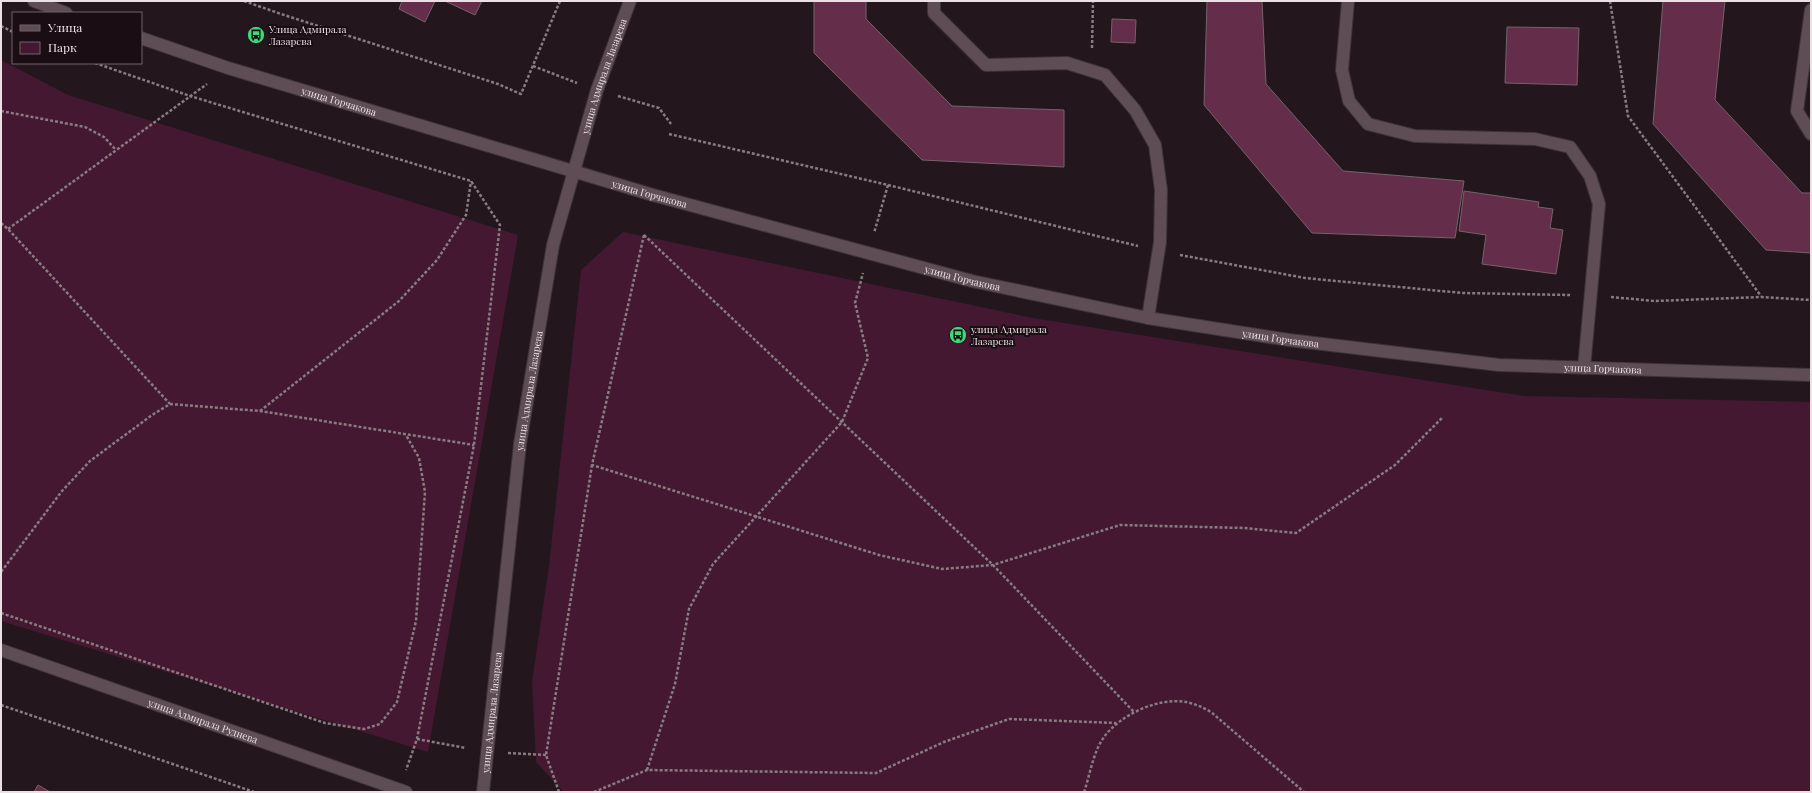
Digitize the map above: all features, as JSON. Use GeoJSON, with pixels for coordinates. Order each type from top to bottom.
{"type":"FeatureCollection","features":[{"type":"Feature","properties":{"kind":"street"},"geometry":{"type":"LineString","coordinates":[[34,1],[63,12]]}},
{"type":"Feature","properties":{"kind":"street","name":"улица Адмирала Лазарева"},"geometry":{"type":"LineString","coordinates":[[483,792],[520,444],[553,245],[572,172],[597,90],[630,1]]}},
{"type":"Feature","properties":{"kind":"street"},"geometry":{"type":"LineString","coordinates":[[934,1],[934,13],[986,64],[1067,63],[1105,75],[1135,110],[1155,145],[1161,190],[1158,251],[1148,318]]}},
{"type":"Feature","properties":{"kind":"street"},"geometry":{"type":"LineString","coordinates":[[1348,1],[1342,70],[1349,101],[1368,124],[1415,136],[1535,139],[1570,147],[1590,176],[1599,204],[1584,368]]}},
{"type":"Feature","properties":{"kind":"street"},"geometry":{"type":"LineString","coordinates":[[1810,10],[1797,111],[1811,134]]}},
{"type":"Feature","properties":{"kind":"street","name":"улица Горчакова"},"geometry":{"type":"LineString","coordinates":[[142,38],[228,68],[572,172],[868,254],[1000,287],[1148,318],[1289,340],[1499,365],[1811,375]]}},
{"type":"Feature","properties":{"kind":"street","name":"улица Адмирала Руднева"},"geometry":{"type":"LineString","coordinates":[[1,650],[403,791]]}},
{"type":"Feature","properties":{"kind":"path"},"geometry":{"type":"LineString","coordinates":[[244,1],[498,84],[520,94],[560,1]]}},
{"type":"Feature","properties":{"kind":"path"},"geometry":{"type":"LineString","coordinates":[[1091,71],[1093,1]]}},
{"type":"Feature","properties":{"kind":"path"},"geometry":{"type":"LineString","coordinates":[[1610,1],[1628,116],[1761,297]]}},
{"type":"Feature","properties":{"kind":"path"},"geometry":{"type":"LineString","coordinates":[[1,26],[12,32]]}},
{"type":"Feature","properties":{"kind":"path"},"geometry":{"type":"LineString","coordinates":[[97,64],[190,96],[471,181],[500,225],[474,445],[417,739],[403,791]]}},
{"type":"Feature","properties":{"kind":"path"},"geometry":{"type":"LineString","coordinates":[[8,229],[228,68]]}},
{"type":"Feature","properties":{"kind":"path"},"geometry":{"type":"LineString","coordinates":[[1,111],[85,127],[104,137],[116,150]]}},
{"type":"Feature","properties":{"kind":"path"},"geometry":{"type":"LineString","coordinates":[[669,134],[888,185],[1158,251],[1305,278],[1462,293],[1591,294],[1655,301],[1761,297],[1811,300]]}},
{"type":"Feature","properties":{"kind":"path"},"geometry":{"type":"LineString","coordinates":[[260,411],[399,301],[432,266],[466,215],[471,181]]}},
{"type":"Feature","properties":{"kind":"path"},"geometry":{"type":"LineString","coordinates":[[647,770],[675,684],[689,609],[713,564],[842,422],[868,358],[855,303],[888,185]]}},
{"type":"Feature","properties":{"kind":"path"},"geometry":{"type":"LineString","coordinates":[[1,223],[170,404]]}},
{"type":"Feature","properties":{"kind":"path"},"geometry":{"type":"LineString","coordinates":[[559,792],[546,755],[592,465],[644,235],[993,565],[1134,712]]}},
{"type":"Feature","properties":{"kind":"path"},"geometry":{"type":"LineString","coordinates":[[1,572],[62,491],[90,461],[152,415],[170,404],[260,411],[474,445]]}},
{"type":"Feature","properties":{"kind":"path"},"geometry":{"type":"LineString","coordinates":[[592,465],[879,555],[942,569],[993,565],[1120,525],[1245,528],[1296,533],[1395,465],[1443,417]]}},
{"type":"Feature","properties":{"kind":"path"},"geometry":{"type":"LineString","coordinates":[[1,612],[325,723],[364,729],[380,724],[397,702],[416,621],[424,492],[419,458],[406,435]]}},
{"type":"Feature","properties":{"kind":"path"},"geometry":{"type":"LineString","coordinates":[[1084,792],[1103,738],[1116,723],[1134,712],[1166,703],[1184,702],[1198,705],[1212,712],[1304,792]]}},
{"type":"Feature","properties":{"kind":"path"},"geometry":{"type":"LineString","coordinates":[[1,705],[254,792]]}},
{"type":"Feature","properties":{"kind":"path"},"geometry":{"type":"LineString","coordinates":[[594,792],[647,770],[876,773],[944,742],[1009,719],[1116,723]]}},
{"type":"Feature","properties":{"kind":"green space"},"geometry":{"type":"Polygon","coordinates":[[[1,60],[68,95],[518,235],[428,752],[1,621],[1,60]]]}},
{"type":"Feature","properties":{"kind":"green space"},"geometry":{"type":"Polygon","coordinates":[[[623,232],[1033,318],[1524,396],[1811,402],[1811,792],[564,792],[536,762],[532,682],[549,566],[581,270],[623,232]]]}},
{"type":"Feature","properties":{"kind":"building"},"geometry":{"type":"Polygon","coordinates":[[[402,1],[435,1],[425,22],[399,9],[402,1]]]}},
{"type":"Feature","properties":{"kind":"building"},"geometry":{"type":"Polygon","coordinates":[[[445,1],[482,1],[475,15],[445,1]]]}},
{"type":"Feature","properties":{"kind":"building"},"geometry":{"type":"Polygon","coordinates":[[[814,1],[866,1],[866,19],[952,106],[1064,110],[1064,167],[922,160],[814,53],[814,1]]]}},
{"type":"Feature","properties":{"kind":"building"},"geometry":{"type":"Polygon","coordinates":[[[1207,1],[1262,1],[1266,84],[1343,171],[1464,181],[1455,238],[1312,233],[1204,105],[1207,1]]]}},
{"type":"Feature","properties":{"kind":"building"},"geometry":{"type":"Polygon","coordinates":[[[1663,1],[1725,1],[1715,100],[1802,193],[1811,193],[1811,253],[1766,250],[1653,124],[1663,1]]]}},
{"type":"Feature","properties":{"kind":"building"},"geometry":{"type":"Polygon","coordinates":[[[1112,19],[1136,20],[1135,43],[1111,42],[1112,19]]]}},
{"type":"Feature","properties":{"kind":"building"},"geometry":{"type":"Polygon","coordinates":[[[1507,27],[1579,28],[1577,85],[1505,83],[1507,27]]]}},
{"type":"Feature","properties":{"kind":"building"},"geometry":{"type":"Polygon","coordinates":[[[1464,191],[1539,202],[1538,207],[1553,209],[1550,228],[1563,230],[1556,274],[1482,264],[1486,235],[1459,231],[1464,191]]]}},
{"type":"Feature","properties":{"kind":"building"},"geometry":{"type":"Polygon","coordinates":[[[38,785],[50,792],[34,792],[38,785]]]}},
{"type":"Feature","properties":{"kind":"place","name":"Улица Адмирала Лазарева"},"geometry":{"type":"Point","coordinates":[256,35]}},
{"type":"Feature","properties":{"kind":"place","name":"улица Адмирала Лазарева"},"geometry":{"type":"Point","coordinates":[958,335]}}]}
